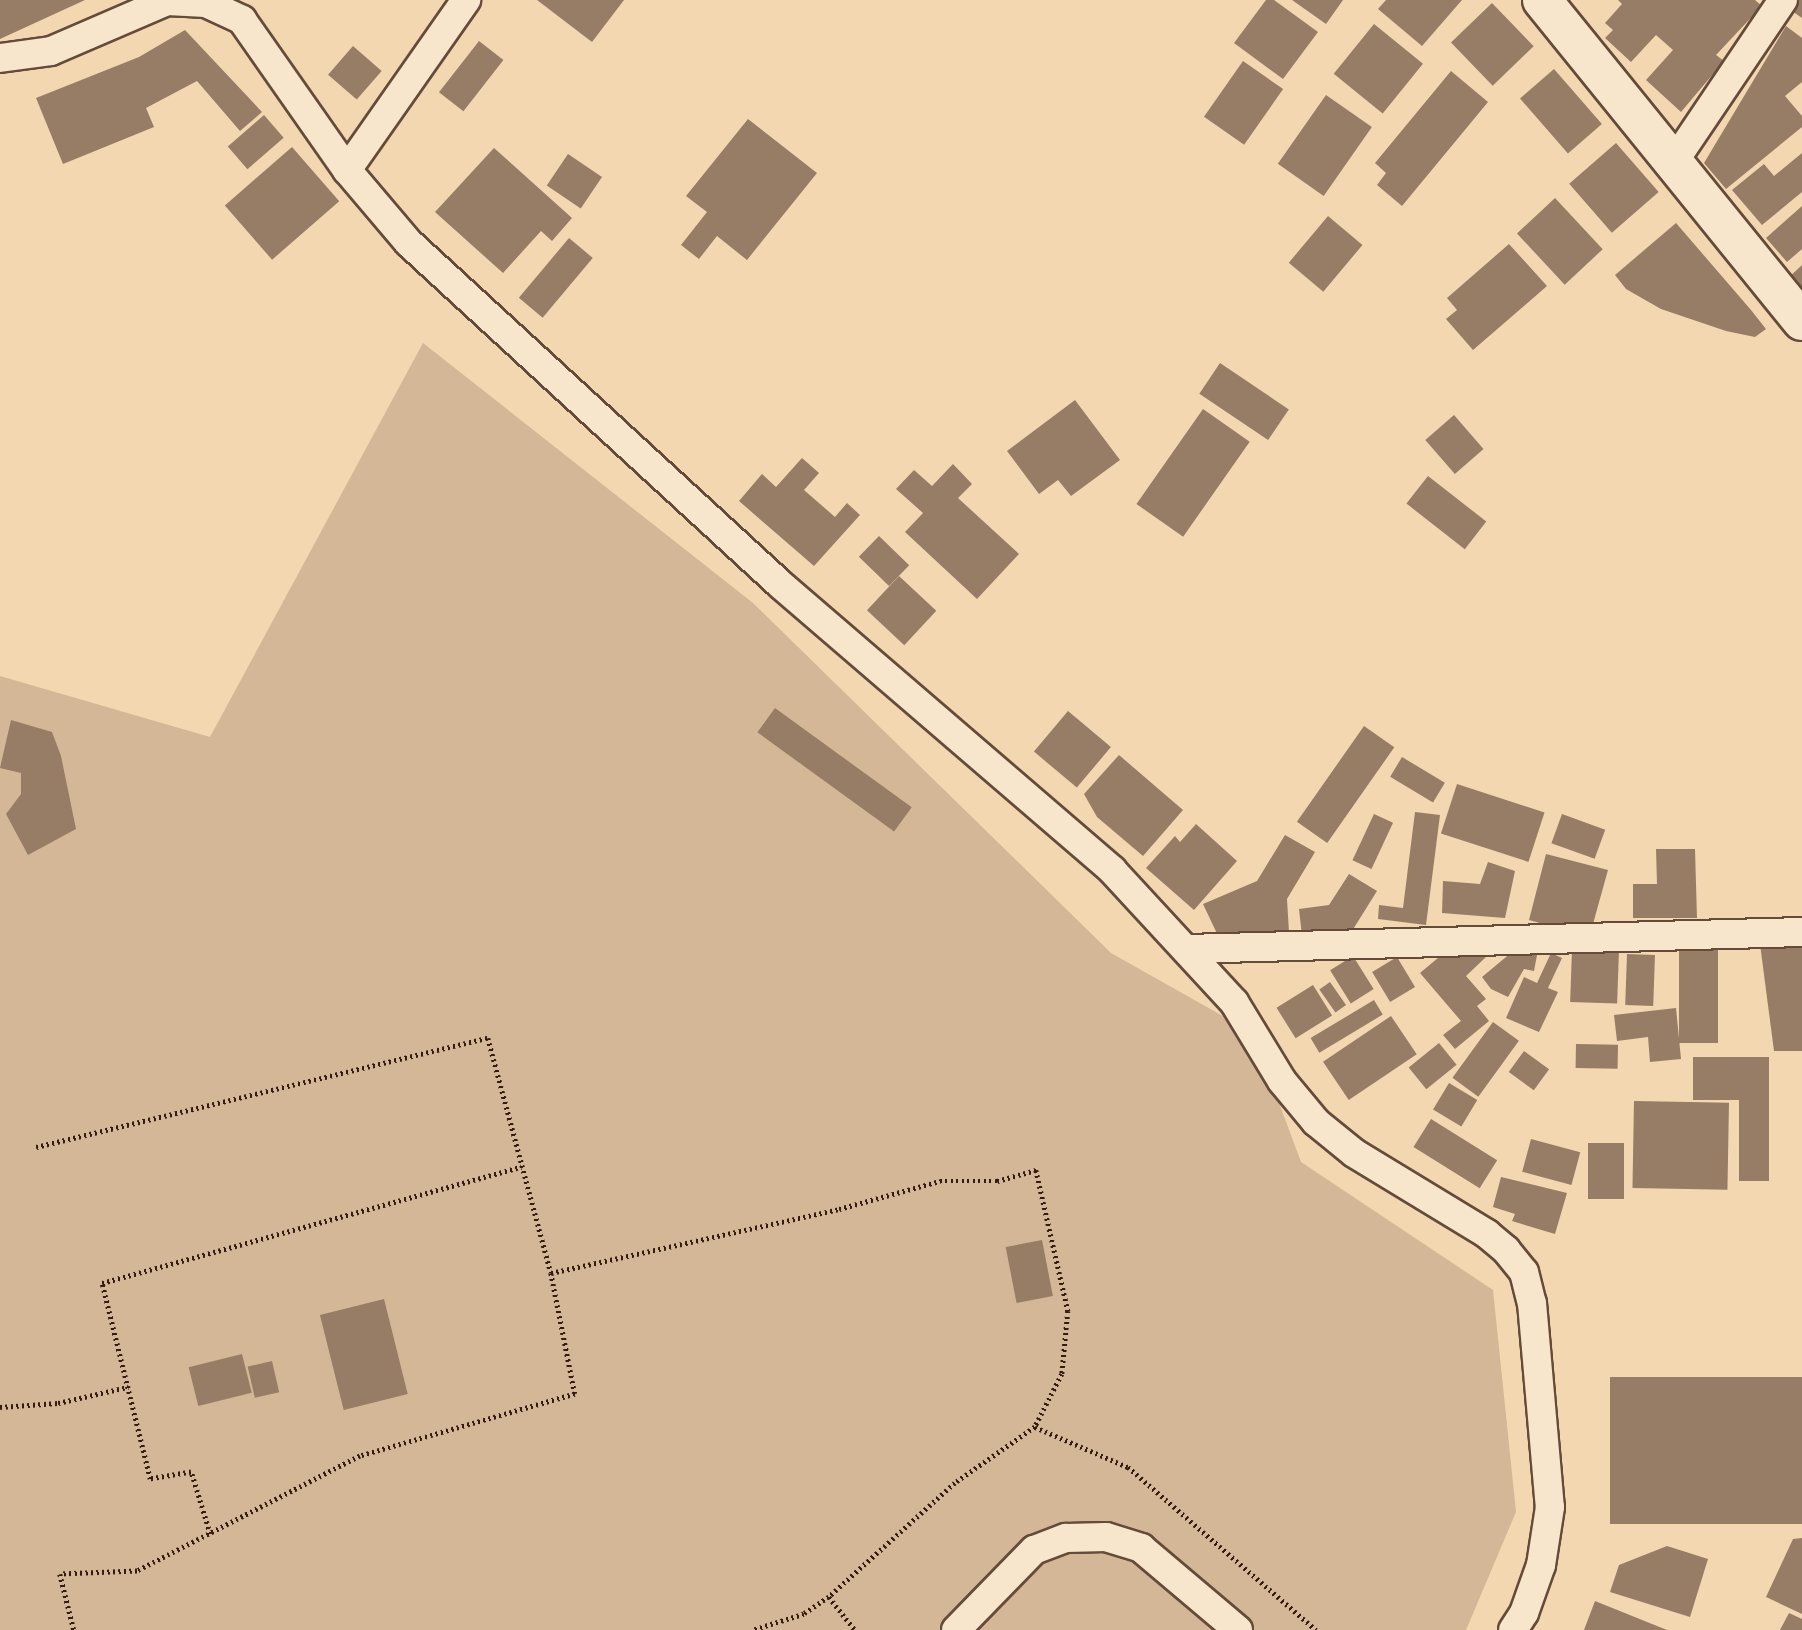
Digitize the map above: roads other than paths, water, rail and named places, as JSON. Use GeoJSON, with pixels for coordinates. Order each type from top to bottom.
{"type":"FeatureCollection","features":[{"type":"Feature","properties":{"kind":"main road"},"geometry":{"type":"LineString","coordinates":[[1542,0],[1675,160],[1802,321]]}},
{"type":"Feature","properties":{"kind":"street"},"geometry":{"type":"LineString","coordinates":[[347,170],[466,0]]}},
{"type":"Feature","properties":{"kind":"street"},"geometry":{"type":"LineString","coordinates":[[1675,160],[1783,0]]}},
{"type":"Feature","properties":{"kind":"street"},"geometry":{"type":"LineString","coordinates":[[0,58],[51,51],[167,1],[206,3],[241,10],[347,170],[409,243],[781,585],[1112,870],[1234,1002],[1282,1081],[1316,1122],[1354,1153],[1487,1234],[1506,1250],[1524,1272],[1532,1303],[1550,1507],[1541,1565],[1524,1613],[1513,1630]]}},
{"type":"Feature","properties":{"kind":"street"},"geometry":{"type":"LineString","coordinates":[[1186,949],[1802,932]]}},
{"type":"Feature","properties":{"kind":"street"},"geometry":{"type":"LineString","coordinates":[[956,1630],[1034,1550],[1066,1538],[1106,1536],[1141,1548],[1238,1630]]}}]}
